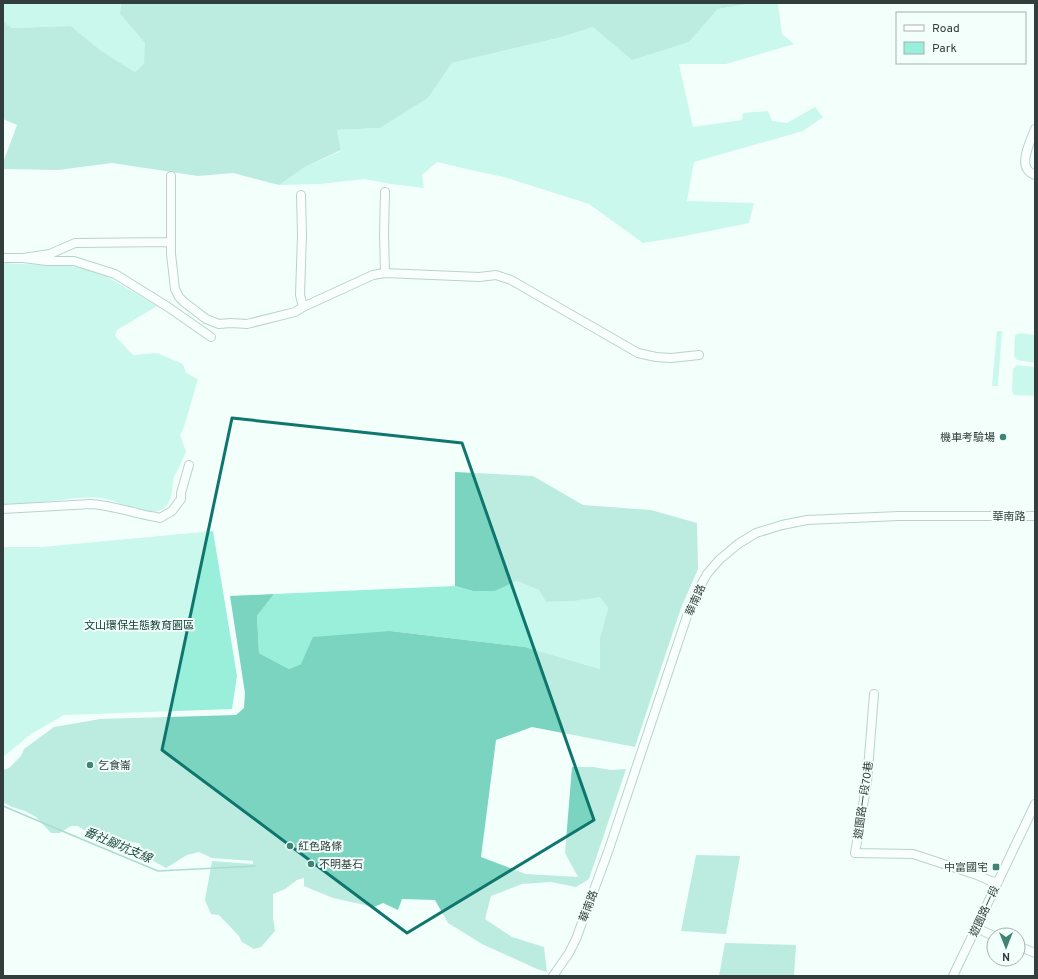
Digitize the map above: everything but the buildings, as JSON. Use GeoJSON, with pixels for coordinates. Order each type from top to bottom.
{"type":"FeatureCollection","features":[{"type":"Feature","properties":{"kind":"street"},"geometry":{"type":"LineString","coordinates":[[1035,129],[1025,161],[1027,169],[1035,175]]}},
{"type":"Feature","properties":{"kind":"street"},"geometry":{"type":"LineString","coordinates":[[171,176],[170,242],[175,289],[179,297],[184,302],[206,319],[219,324],[247,324],[295,312],[373,276],[385,273],[479,277],[496,275],[511,280],[638,353],[656,357],[671,358],[699,356]]}},
{"type":"Feature","properties":{"kind":"street"},"geometry":{"type":"LineString","coordinates":[[385,273],[384,234],[386,192]]}},
{"type":"Feature","properties":{"kind":"street"},"geometry":{"type":"LineString","coordinates":[[301,195],[302,235],[300,295],[303,307]]}},
{"type":"Feature","properties":{"kind":"street"},"geometry":{"type":"LineString","coordinates":[[23,258],[50,254],[75,243],[170,242]]}},
{"type":"Feature","properties":{"kind":"street"},"geometry":{"type":"LineString","coordinates":[[3,258],[23,258],[48,261],[74,260],[115,274],[168,307],[211,337]]}},
{"type":"Feature","properties":{"kind":"street"},"geometry":{"type":"LineString","coordinates":[[3,509],[100,504],[160,518],[172,511],[181,499],[181,493],[189,465]]}},
{"type":"Feature","properties":{"kind":"street","name":"華南路"},"geometry":{"type":"LineString","coordinates":[[553,976],[569,953],[576,939],[609,849],[688,613],[707,574],[719,560],[738,544],[756,533],[782,524],[807,520],[899,516],[1035,516]]}},
{"type":"Feature","properties":{"kind":"street","name":"遊園路一段70巷"},"geometry":{"type":"LineString","coordinates":[[874,694],[867,782],[855,853],[913,854],[977,875],[993,882],[999,880]]}},
{"type":"Feature","properties":{"kind":"street","name":"遊園路一段"},"geometry":{"type":"LineString","coordinates":[[954,976],[1035,804]]}},
{"type":"Feature","properties":{"kind":"street"},"geometry":{"type":"LineString","coordinates":[[976,928],[986,932]]}},
{"type":"Feature","properties":{"kind":"highlighted area"},"geometry":{"type":"Polygon","coordinates":[[[232,418],[462,443],[594,820],[407,933],[162,750],[232,418]]]}},
{"type":"Feature","properties":{"kind":"green space"},"geometry":{"type":"Polygon","coordinates":[[[3,3],[121,3],[120,14],[145,43],[145,64],[135,72],[100,50],[71,26],[12,28],[3,21],[3,3]]]}},
{"type":"Feature","properties":{"kind":"green space"},"geometry":{"type":"Polygon","coordinates":[[[121,3],[749,3],[718,9],[689,42],[632,60],[593,27],[558,38],[452,63],[428,98],[380,128],[337,130],[341,150],[305,167],[279,185],[233,173],[198,176],[112,163],[58,170],[3,169],[3,163],[17,125],[3,119],[3,21],[12,28],[71,26],[100,50],[135,72],[144,64],[145,43],[120,14],[121,3]]]}},
{"type":"Feature","properties":{"kind":"green space"},"geometry":{"type":"Polygon","coordinates":[[[749,3],[778,3],[782,34],[794,44],[726,64],[679,64],[693,127],[742,120],[743,113],[768,111],[772,121],[787,123],[815,107],[823,117],[803,131],[694,162],[687,201],[754,203],[749,223],[643,243],[589,204],[504,177],[437,162],[422,175],[424,188],[364,179],[320,184],[279,185],[305,167],[341,151],[337,130],[380,128],[428,98],[452,63],[558,38],[593,27],[689,42],[718,9],[749,3]]]}},
{"type":"Feature","properties":{"kind":"green space"},"geometry":{"type":"Polygon","coordinates":[[[3,263],[63,265],[88,269],[104,275],[157,306],[117,330],[115,336],[133,355],[157,353],[183,364],[186,373],[198,379],[184,427],[180,435],[186,452],[174,477],[171,498],[164,508],[152,512],[144,511],[106,499],[89,497],[3,506],[3,263]]]}},
{"type":"Feature","properties":{"kind":"green space"},"geometry":{"type":"Polygon","coordinates":[[[997,331],[1002,331],[998,386],[992,386],[997,331]]]}},
{"type":"Feature","properties":{"kind":"green space"},"geometry":{"type":"Polygon","coordinates":[[[1020,333],[1035,335],[1035,363],[1017,360],[1014,356],[1015,335],[1020,333]]]}},
{"type":"Feature","properties":{"kind":"green space"},"geometry":{"type":"Polygon","coordinates":[[[1017,365],[1035,367],[1035,396],[1014,395],[1012,391],[1013,369],[1017,365]]]}},
{"type":"Feature","properties":{"kind":"green space"},"geometry":{"type":"Polygon","coordinates":[[[455,472],[533,476],[583,505],[651,510],[697,523],[698,569],[681,608],[635,747],[532,727],[496,740],[481,857],[526,874],[578,877],[565,853],[572,767],[593,767],[611,770],[626,769],[589,879],[576,887],[551,882],[522,884],[491,896],[485,919],[512,937],[544,947],[547,972],[537,969],[482,944],[448,923],[435,900],[402,899],[398,910],[383,903],[374,907],[333,898],[304,886],[304,878],[297,880],[285,889],[273,894],[273,918],[275,931],[261,947],[254,949],[242,942],[239,936],[219,915],[211,914],[205,900],[212,861],[253,864],[253,861],[212,858],[199,852],[187,855],[166,868],[148,858],[139,843],[129,842],[113,847],[78,826],[71,826],[60,833],[51,833],[36,817],[3,802],[3,770],[9,768],[21,756],[24,749],[54,727],[100,719],[236,715],[244,708],[245,693],[230,596],[274,594],[257,616],[259,653],[289,669],[301,664],[313,637],[390,631],[525,647],[600,669],[600,638],[608,608],[600,597],[574,601],[546,602],[539,590],[517,581],[495,591],[473,591],[455,586],[455,472]]]}},
{"type":"Feature","properties":{"kind":"green space","name":"文山環保生態教育園區"},"geometry":{"type":"Polygon","coordinates":[[[213,531],[237,676],[232,709],[64,715],[31,734],[3,757],[3,547],[42,547],[213,531]]]}},
{"type":"Feature","properties":{"kind":"green space"},"geometry":{"type":"Polygon","coordinates":[[[517,581],[539,590],[546,602],[574,601],[600,596],[608,608],[600,638],[600,669],[525,647],[390,631],[289,669],[259,653],[257,616],[274,594],[455,586],[473,591],[495,591],[517,581]]]}},
{"type":"Feature","properties":{"kind":"green space"},"geometry":{"type":"Polygon","coordinates":[[[696,855],[740,856],[726,934],[681,931],[696,855]]]}},
{"type":"Feature","properties":{"kind":"green space"},"geometry":{"type":"Polygon","coordinates":[[[725,943],[796,945],[794,976],[719,976],[725,943]]]}},
{"type":"Feature","properties":{"kind":"waterway","name":"番社腳坑支線"},"geometry":{"type":"LineString","coordinates":[[3,806],[158,871],[255,866]]}},
{"type":"Feature","properties":{"kind":"place","name":"機車考驗場"},"geometry":{"type":"Point","coordinates":[1003,437]}},
{"type":"Feature","properties":{"kind":"place","name":"乞食崙"},"geometry":{"type":"Point","coordinates":[90,765]}},
{"type":"Feature","properties":{"kind":"place","name":"紅色路條"},"geometry":{"type":"Point","coordinates":[290,846]}},
{"type":"Feature","properties":{"kind":"place","name":"不明基石"},"geometry":{"type":"Point","coordinates":[311,864]}},
{"type":"Feature","properties":{"kind":"place","name":"中富國宅"},"geometry":{"type":"Point","coordinates":[996,867]}}]}
